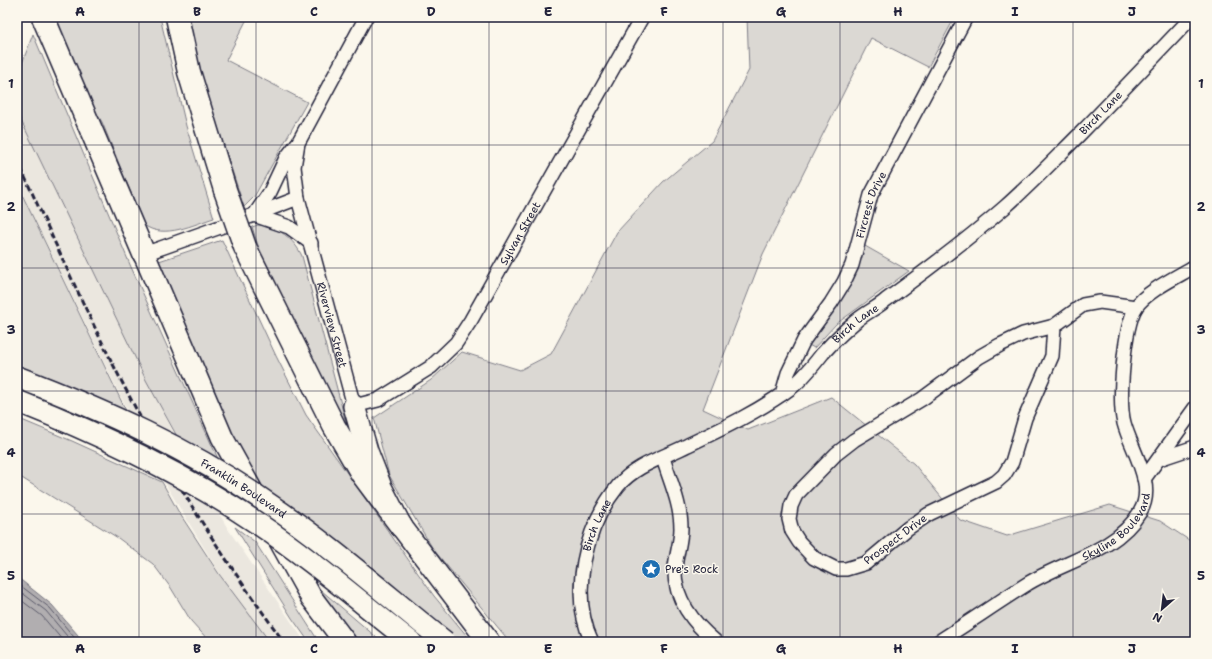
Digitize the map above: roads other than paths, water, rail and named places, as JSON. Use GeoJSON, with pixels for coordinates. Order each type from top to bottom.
{"type":"FeatureCollection","features":[{"type":"Feature","properties":{"kind":"highway"},"geometry":{"type":"LineString","coordinates":[[43,17],[144,254]]}},
{"type":"Feature","properties":{"kind":"highway"},"geometry":{"type":"LineString","coordinates":[[177,17],[189,72],[225,190],[245,246],[334,426],[362,474],[401,526]]}},
{"type":"Feature","properties":{"kind":"main road"},"geometry":{"type":"LineString","coordinates":[[144,254],[222,437],[311,597],[345,642]]}},
{"type":"Feature","properties":{"kind":"main road","name":"Franklin Boulevard"},"geometry":{"type":"LineString","coordinates":[[17,377],[59,393],[154,437],[224,474],[312,535],[445,642]]}},
{"type":"Feature","properties":{"kind":"main road","name":"Franklin Boulevard"},"geometry":{"type":"LineString","coordinates":[[17,401],[50,414],[156,464],[213,496],[257,523],[303,556],[410,642]]}},
{"type":"Feature","properties":{"kind":"main road"},"geometry":{"type":"LineString","coordinates":[[354,406],[370,458],[381,487],[401,526],[489,642]]}},
{"type":"Feature","properties":{"kind":"street","name":"Riverview Street"},"geometry":{"type":"LineString","coordinates":[[254,216],[270,192],[286,158],[298,143],[366,17]]}},
{"type":"Feature","properties":{"kind":"street","name":"Sylvan Street"},"geometry":{"type":"LineString","coordinates":[[354,406],[378,400],[407,383],[431,367],[456,343],[475,314],[642,17]]}},
{"type":"Feature","properties":{"kind":"street","name":"Fircrest Drive"},"geometry":{"type":"LineString","coordinates":[[782,394],[791,367],[804,340],[831,303],[844,282],[852,265],[871,195],[966,17]]}},
{"type":"Feature","properties":{"kind":"street","name":"Birch Lane"},"geometry":{"type":"LineString","coordinates":[[592,642],[583,615],[583,577],[587,549],[597,522],[612,493],[629,474],[769,403],[804,378],[822,354],[857,320],[875,309],[958,247],[1007,205],[1053,160],[1192,17]]}},
{"type":"Feature","properties":{"kind":"street","name":"Riverview Street"},"geometry":{"type":"LineString","coordinates":[[298,143],[294,167],[298,198],[354,406]]}},
{"type":"Feature","properties":{"kind":"street"},"geometry":{"type":"LineString","coordinates":[[144,254],[254,216],[273,206],[298,198]]}},
{"type":"Feature","properties":{"kind":"street"},"geometry":{"type":"LineString","coordinates":[[254,216],[289,227],[311,244]]}},
{"type":"Feature","properties":{"kind":"street"},"geometry":{"type":"LineString","coordinates":[[1136,307],[1153,292],[1195,266]]}},
{"type":"Feature","properties":{"kind":"street","name":"Prospect Drive"},"geometry":{"type":"LineString","coordinates":[[1054,326],[1052,356],[1025,418],[1012,462],[1004,475],[996,482],[929,514],[908,528],[866,563],[854,568],[836,569],[823,564],[814,558],[799,542],[792,531],[789,519],[791,506],[796,495],[806,483],[836,454],[854,440],[922,398],[979,357],[1023,334],[1054,326],[1083,305],[1100,302],[1136,307]]}},
{"type":"Feature","properties":{"kind":"street","name":"Skyline Boulevard"},"geometry":{"type":"LineString","coordinates":[[938,642],[1028,583],[1099,549],[1124,531],[1140,514],[1144,506],[1146,491],[1144,479],[1124,423],[1121,406],[1126,352],[1131,320],[1136,307]]}},
{"type":"Feature","properties":{"kind":"street"},"geometry":{"type":"LineString","coordinates":[[1144,479],[1195,408]]}},
{"type":"Feature","properties":{"kind":"street"},"geometry":{"type":"LineString","coordinates":[[1159,459],[1195,447]]}},
{"type":"Feature","properties":{"kind":"street"},"geometry":{"type":"LineString","coordinates":[[663,458],[680,514],[681,530],[675,568],[678,593],[693,619],[716,642]]}},
{"type":"Feature","properties":{"kind":"water"},"geometry":{"type":"Polygon","coordinates":[[[17,577],[52,605],[84,642],[17,642],[17,577]]]}},
{"type":"Feature","properties":{"kind":"railway"},"geometry":{"type":"LineString","coordinates":[[17,160],[89,316],[148,431],[210,535],[284,642]]}},
{"type":"Feature","properties":{"kind":"place","name":"Pre's Rock"},"geometry":{"type":"Point","coordinates":[651,569]}}]}
